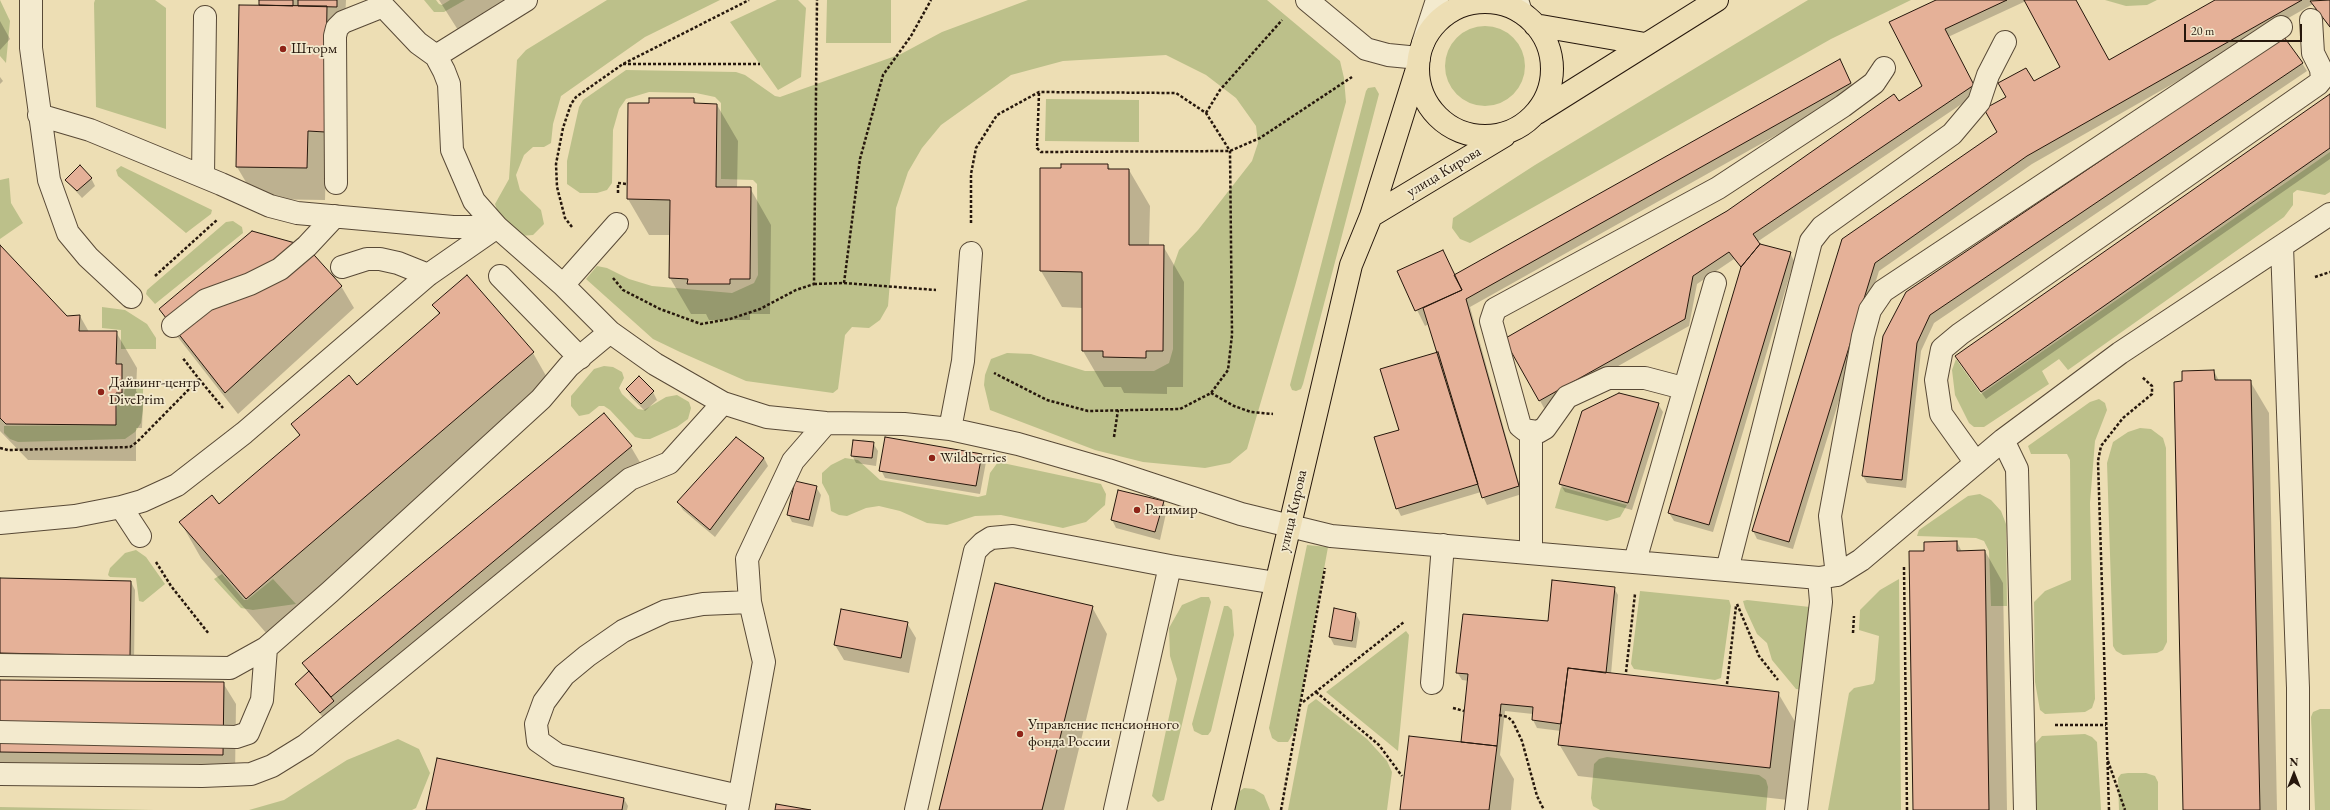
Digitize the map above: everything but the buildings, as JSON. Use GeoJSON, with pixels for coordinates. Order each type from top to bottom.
{"type":"FeatureCollection","features":[{"type":"Feature","properties":{"kind":"main road"},"geometry":{"type":"LineString","coordinates":[[1645,44],[1524,12],[1503,4],[1484,2],[1465,5],[1448,13],[1434,26],[1419,57],[1426,103],[1440,119],[1457,130],[1477,136],[1498,135],[1525,122],[1645,44],[1717,0]]}},
{"type":"Feature","properties":{"kind":"main road"},"geometry":{"type":"LineString","coordinates":[[1524,12],[1546,41],[1551,60],[1551,81],[1545,99],[1525,122]]}},
{"type":"Feature","properties":{"kind":"main road","name":"улица Кирова"},"geometry":{"type":"LineString","coordinates":[[1223,810],[1351,266],[1371,216],[1419,57]]}},
{"type":"Feature","properties":{"kind":"main road","name":"улица Кирова"},"geometry":{"type":"LineString","coordinates":[[1371,216],[1525,122]]}},
{"type":"Feature","properties":{"kind":"street"},"geometry":{"type":"LineString","coordinates":[[31,0],[31,48],[49,180],[68,233],[88,257],[132,297]]}},
{"type":"Feature","properties":{"kind":"street"},"geometry":{"type":"LineString","coordinates":[[436,56],[526,0]]}},
{"type":"Feature","properties":{"kind":"street"},"geometry":{"type":"LineString","coordinates":[[1307,0],[1366,49],[1388,55],[1419,57]]}},
{"type":"Feature","properties":{"kind":"street","name":"улица Кирова"},"geometry":{"type":"LineString","coordinates":[[1419,57],[1437,0]]}},
{"type":"Feature","properties":{"kind":"street"},"geometry":{"type":"LineString","coordinates":[[336,183],[335,36],[337,28],[343,22],[381,3],[418,43],[436,56],[449,84],[452,150],[474,201],[497,227],[563,285],[610,332],[655,364],[723,403],[767,417],[826,423],[904,424],[950,429],[1018,444],[1108,470],[1241,514],[1289,527],[1331,536],[1727,570],[1828,576],[1861,560],[2003,440],[2120,353],[2330,214]]}},
{"type":"Feature","properties":{"kind":"street"},"geometry":{"type":"LineString","coordinates":[[203,176],[205,17]]}},
{"type":"Feature","properties":{"kind":"street"},"geometry":{"type":"LineString","coordinates":[[1976,463],[1941,414],[1936,380],[1942,349],[1960,334],[2318,84],[2322,79],[2321,69],[2313,53],[2311,20]]}},
{"type":"Feature","properties":{"kind":"street"},"geometry":{"type":"LineString","coordinates":[[1796,810],[1821,602],[1828,576],[1830,516],[1863,336],[1870,310],[1883,291],[2281,27]]}},
{"type":"Feature","properties":{"kind":"street"},"geometry":{"type":"LineString","coordinates":[[1727,570],[1811,241],[1822,227],[1952,134],[1979,102],[1988,75],[2005,42]]}},
{"type":"Feature","properties":{"kind":"street"},"geometry":{"type":"LineString","coordinates":[[1683,388],[1645,378],[1608,378],[1567,397],[1545,428],[1538,432],[1531,432],[1520,426],[1491,321],[1495,309],[1718,188],[1843,106],[1874,83],[1884,68]]}},
{"type":"Feature","properties":{"kind":"street"},"geometry":{"type":"LineString","coordinates":[[39,115],[90,130],[203,176],[270,206],[298,213],[453,227],[497,227]]}},
{"type":"Feature","properties":{"kind":"street"},"geometry":{"type":"LineString","coordinates":[[173,326],[206,300],[223,292],[250,284],[280,269],[307,246],[335,216]]}},
{"type":"Feature","properties":{"kind":"street"},"geometry":{"type":"LineString","coordinates":[[563,285],[617,224]]}},
{"type":"Feature","properties":{"kind":"street"},"geometry":{"type":"LineString","coordinates":[[2,520],[75,516],[121,507],[155,496],[177,485],[244,433],[428,275],[497,227]]}},
{"type":"Feature","properties":{"kind":"street"},"geometry":{"type":"LineString","coordinates":[[2282,246],[2298,688],[2298,810]]}},
{"type":"Feature","properties":{"kind":"street"},"geometry":{"type":"LineString","coordinates":[[950,429],[964,360],[971,253]]}},
{"type":"Feature","properties":{"kind":"street"},"geometry":{"type":"LineString","coordinates":[[342,267],[367,259],[380,259],[398,263],[428,275]]}},
{"type":"Feature","properties":{"kind":"street"},"geometry":{"type":"LineString","coordinates":[[500,276],[580,358]]}},
{"type":"Feature","properties":{"kind":"street"},"geometry":{"type":"LineString","coordinates":[[1635,561],[1683,388],[1715,283]]}},
{"type":"Feature","properties":{"kind":"street"},"geometry":{"type":"LineString","coordinates":[[0,665],[230,668],[266,648],[486,451],[541,399],[569,366],[610,332]]}},
{"type":"Feature","properties":{"kind":"street"},"geometry":{"type":"LineString","coordinates":[[0,774],[202,776],[251,774],[272,766],[306,745],[630,479],[669,464],[723,403]]}},
{"type":"Feature","properties":{"kind":"street"},"geometry":{"type":"LineString","coordinates":[[750,602],[703,604],[666,611],[623,631],[587,656],[564,675],[544,702],[536,724],[538,741],[558,754],[738,803],[764,662],[750,602],[747,559],[793,461],[826,423]]}},
{"type":"Feature","properties":{"kind":"street"},"geometry":{"type":"LineString","coordinates":[[1531,432],[1531,552]]}},
{"type":"Feature","properties":{"kind":"street"},"geometry":{"type":"LineString","coordinates":[[2003,440],[2017,469],[2025,810]]}},
{"type":"Feature","properties":{"kind":"street"},"geometry":{"type":"LineString","coordinates":[[121,507],[140,536]]}},
{"type":"Feature","properties":{"kind":"street"},"geometry":{"type":"LineString","coordinates":[[916,810],[974,551],[991,538],[1013,536],[1170,566],[1276,583]]}},
{"type":"Feature","properties":{"kind":"street"},"geometry":{"type":"LineString","coordinates":[[1432,683],[1443,545]]}},
{"type":"Feature","properties":{"kind":"street"},"geometry":{"type":"LineString","coordinates":[[1114,810],[1170,566]]}},
{"type":"Feature","properties":{"kind":"street"},"geometry":{"type":"LineString","coordinates":[[0,732],[236,737],[248,733],[262,700],[266,648]]}},
{"type":"Feature","properties":{"kind":"path"},"geometry":{"type":"LineString","coordinates":[[749,0],[623,64],[576,97],[571,104],[563,128],[556,164],[557,187],[565,218],[591,254],[623,290],[660,309],[702,324],[730,319],[760,309],[796,290],[814,284],[844,282],[928,289]]}},
{"type":"Feature","properties":{"kind":"path"},"geometry":{"type":"LineString","coordinates":[[814,284],[818,0]]}},
{"type":"Feature","properties":{"kind":"path"},"geometry":{"type":"LineString","coordinates":[[844,282],[860,159],[883,75],[911,36],[931,0]]}},
{"type":"Feature","properties":{"kind":"path"},"geometry":{"type":"LineString","coordinates":[[1206,113],[1220,90],[1285,16]]}},
{"type":"Feature","properties":{"kind":"path"},"geometry":{"type":"LineString","coordinates":[[623,64],[760,64]]}},
{"type":"Feature","properties":{"kind":"path"},"geometry":{"type":"LineString","coordinates":[[1039,92],[1037,148],[1041,152],[1230,151],[1260,138],[1357,73]]}},
{"type":"Feature","properties":{"kind":"path"},"geometry":{"type":"LineString","coordinates":[[964,360],[1008,378],[1047,400],[1088,411],[1180,409],[1211,393],[1228,370],[1232,335],[1230,151],[1206,113],[1176,93],[1039,92],[997,115],[976,148],[971,174],[971,253]]}},
{"type":"Feature","properties":{"kind":"path"},"geometry":{"type":"LineString","coordinates":[[618,195],[618,183],[627,184]]}},
{"type":"Feature","properties":{"kind":"path"},"geometry":{"type":"LineString","coordinates":[[132,297],[243,195]]}},
{"type":"Feature","properties":{"kind":"path"},"geometry":{"type":"LineString","coordinates":[[179,354],[244,433]]}},
{"type":"Feature","properties":{"kind":"path"},"geometry":{"type":"LineString","coordinates":[[2109,810],[2098,462],[2101,446],[2123,418],[2152,394],[2152,386],[2139,374]]}},
{"type":"Feature","properties":{"kind":"path"},"geometry":{"type":"LineString","coordinates":[[0,448],[8,450],[130,447],[137,442],[199,379]]}},
{"type":"Feature","properties":{"kind":"path"},"geometry":{"type":"LineString","coordinates":[[1211,393],[1234,406],[1251,412],[1273,414]]}},
{"type":"Feature","properties":{"kind":"path"},"geometry":{"type":"LineString","coordinates":[[1281,810],[1302,702],[1331,536]]}},
{"type":"Feature","properties":{"kind":"path"},"geometry":{"type":"LineString","coordinates":[[1904,564],[1907,810]]}},
{"type":"Feature","properties":{"kind":"path"},"geometry":{"type":"LineString","coordinates":[[171,586],[226,658],[230,668]]}},
{"type":"Feature","properties":{"kind":"path"},"geometry":{"type":"LineString","coordinates":[[1626,672],[1636,589]]}},
{"type":"Feature","properties":{"kind":"path"},"geometry":{"type":"LineString","coordinates":[[1727,684],[1737,598]]}},
{"type":"Feature","properties":{"kind":"path"},"geometry":{"type":"LineString","coordinates":[[1736,604],[1759,656],[1782,684]]}},
{"type":"Feature","properties":{"kind":"path"},"geometry":{"type":"LineString","coordinates":[[1302,702],[1408,619]]}},
{"type":"Feature","properties":{"kind":"path"},"geometry":{"type":"LineString","coordinates":[[1316,692],[1380,745],[1402,776]]}},
{"type":"Feature","properties":{"kind":"path"},"geometry":{"type":"LineString","coordinates":[[1499,715],[1508,717],[1513,722],[1522,741],[1537,796],[1544,810]]}},
{"type":"Feature","properties":{"kind":"path"},"geometry":{"type":"LineString","coordinates":[[2078,725],[2106,725]]}},
{"type":"Feature","properties":{"kind":"path"},"geometry":{"type":"LineString","coordinates":[[2107,757],[2125,810]]}},
{"type":"Feature","properties":{"kind":"green space"},"geometry":{"type":"Polygon","coordinates":[[[0,0],[10,21],[6,63],[0,56],[0,0]]]}},
{"type":"Feature","properties":{"kind":"green space"},"geometry":{"type":"Polygon","coordinates":[[[95,0],[155,0],[166,8],[166,129],[96,107],[95,0]]]}},
{"type":"Feature","properties":{"kind":"green space"},"geometry":{"type":"Polygon","coordinates":[[[424,0],[436,0],[442,5],[450,0],[465,0],[444,12],[434,12],[424,0]]]}},
{"type":"Feature","properties":{"kind":"green space"},"geometry":{"type":"Polygon","coordinates":[[[607,0],[720,0],[645,37],[561,96],[553,124],[551,143],[544,147],[533,147],[524,155],[516,175],[520,190],[541,210],[544,224],[533,235],[520,236],[499,216],[495,204],[509,179],[517,60],[526,50],[607,0]]]}},
{"type":"Feature","properties":{"kind":"green space"},"geometry":{"type":"Polygon","coordinates":[[[777,0],[798,0],[806,8],[801,77],[778,90],[730,22],[777,0]]]}},
{"type":"Feature","properties":{"kind":"green space"},"geometry":{"type":"Polygon","coordinates":[[[827,0],[891,0],[891,43],[826,43],[827,0]]]}},
{"type":"Feature","properties":{"kind":"green space"},"geometry":{"type":"Polygon","coordinates":[[[1028,0],[1267,0],[1340,61],[1344,78],[1346,102],[1295,286],[1247,449],[1230,463],[1205,468],[1143,462],[1095,450],[990,410],[984,385],[985,375],[991,359],[1007,353],[1031,354],[1085,371],[1154,371],[1169,363],[1173,349],[1173,267],[1179,250],[1198,230],[1252,161],[1258,143],[1256,126],[1236,98],[1206,75],[1166,55],[1063,61],[1011,75],[941,125],[922,148],[908,172],[896,208],[888,306],[880,320],[869,328],[852,327],[845,335],[838,389],[833,393],[746,381],[680,352],[653,339],[586,279],[597,266],[607,268],[629,279],[652,286],[732,293],[754,283],[758,275],[757,184],[753,180],[721,179],[721,103],[715,97],[696,93],[649,92],[626,99],[619,109],[613,130],[612,183],[607,190],[597,193],[580,193],[567,184],[567,161],[579,107],[583,100],[626,70],[736,72],[745,75],[775,96],[780,97],[901,54],[942,32],[1028,0]]]}},
{"type":"Feature","properties":{"kind":"green space"},"geometry":{"type":"Polygon","coordinates":[[[1808,0],[1911,0],[1831,39],[1470,243],[1460,239],[1452,228],[1453,218],[1535,165],[1808,0]]]}},
{"type":"Feature","properties":{"kind":"green space"},"geometry":{"type":"Polygon","coordinates":[[[2105,0],[2157,0],[2147,5],[2126,6],[2105,0]]]}},
{"type":"Feature","properties":{"kind":"green space"},"geometry":{"type":"Polygon","coordinates":[[[1477,26],[1493,26],[1514,37],[1525,58],[1525,74],[1514,95],[1493,106],[1477,106],[1463,100],[1456,95],[1451,88],[1445,74],[1445,58],[1451,44],[1456,37],[1463,32],[1477,26]]]}},
{"type":"Feature","properties":{"kind":"green space"},"geometry":{"type":"Polygon","coordinates":[[[1375,87],[1379,94],[1303,384],[1301,389],[1296,391],[1292,390],[1290,385],[1366,91],[1368,88],[1375,87]]]}},
{"type":"Feature","properties":{"kind":"green space"},"geometry":{"type":"Polygon","coordinates":[[[1046,99],[1139,100],[1139,142],[1045,141],[1046,99]]]}},
{"type":"Feature","properties":{"kind":"green space"},"geometry":{"type":"Polygon","coordinates":[[[2330,152],[2330,192],[2325,195],[2297,190],[2293,193],[2293,205],[2284,217],[2068,370],[2059,359],[2042,371],[2049,384],[1984,427],[1974,427],[1969,423],[1955,395],[1952,370],[1956,359],[1981,394],[2330,152]]]}},
{"type":"Feature","properties":{"kind":"green space"},"geometry":{"type":"Polygon","coordinates":[[[121,166],[212,210],[211,214],[186,233],[118,176],[116,170],[121,166]]]}},
{"type":"Feature","properties":{"kind":"green space"},"geometry":{"type":"Polygon","coordinates":[[[9,178],[11,203],[23,223],[0,239],[0,180],[9,178]]]}},
{"type":"Feature","properties":{"kind":"green space"},"geometry":{"type":"Polygon","coordinates":[[[233,221],[242,227],[243,233],[155,304],[146,294],[147,290],[226,222],[233,221]]]}},
{"type":"Feature","properties":{"kind":"green space"},"geometry":{"type":"Polygon","coordinates":[[[102,307],[125,310],[147,324],[156,338],[156,349],[121,349],[121,330],[102,328],[102,307]]]}},
{"type":"Feature","properties":{"kind":"green space"},"geometry":{"type":"Polygon","coordinates":[[[604,366],[613,367],[622,372],[624,378],[619,388],[622,394],[638,409],[644,410],[666,397],[677,395],[689,402],[691,408],[688,419],[677,427],[650,439],[643,439],[635,437],[610,410],[604,406],[599,406],[589,414],[579,416],[571,406],[571,396],[594,369],[604,366]]]}},
{"type":"Feature","properties":{"kind":"green space"},"geometry":{"type":"Polygon","coordinates":[[[142,382],[143,410],[141,423],[135,432],[125,439],[18,442],[10,439],[4,433],[4,426],[116,425],[118,395],[124,393],[126,383],[142,382]]]}},
{"type":"Feature","properties":{"kind":"green space"},"geometry":{"type":"Polygon","coordinates":[[[2099,399],[2105,403],[2107,410],[2095,441],[2090,503],[2095,699],[2092,708],[2085,712],[2045,714],[2040,710],[2035,682],[2034,602],[2045,591],[2071,580],[2070,460],[2067,454],[2031,454],[2028,446],[2090,402],[2099,399]]]}},
{"type":"Feature","properties":{"kind":"green space"},"geometry":{"type":"Polygon","coordinates":[[[2140,428],[2151,429],[2163,438],[2166,448],[2167,642],[2163,650],[2157,653],[2123,655],[2116,651],[2113,646],[2107,463],[2113,442],[2128,432],[2140,428]]]}},
{"type":"Feature","properties":{"kind":"green space"},"geometry":{"type":"Polygon","coordinates":[[[845,458],[858,460],[880,480],[978,497],[986,495],[990,473],[998,462],[1101,484],[1106,494],[1105,505],[1086,522],[1063,528],[1001,515],[975,516],[947,525],[927,523],[900,511],[879,506],[866,508],[847,516],[839,515],[831,511],[829,496],[822,483],[822,473],[831,465],[845,458]]]}},
{"type":"Feature","properties":{"kind":"green space"},"geometry":{"type":"Polygon","coordinates":[[[1561,487],[1627,505],[1620,517],[1607,521],[1555,508],[1561,487]]]}},
{"type":"Feature","properties":{"kind":"green space"},"geometry":{"type":"Polygon","coordinates":[[[1980,494],[1991,500],[2001,511],[2006,524],[2007,606],[1991,606],[1989,551],[1984,541],[1976,538],[1917,536],[1919,530],[1968,496],[1980,494]]]}},
{"type":"Feature","properties":{"kind":"green space"},"geometry":{"type":"Polygon","coordinates":[[[1307,545],[1328,547],[1295,730],[1288,742],[1278,742],[1272,738],[1269,728],[1307,545]]]}},
{"type":"Feature","properties":{"kind":"green space"},"geometry":{"type":"Polygon","coordinates":[[[136,550],[146,557],[165,584],[143,602],[139,601],[136,578],[110,577],[108,575],[110,568],[125,553],[136,550]]]}},
{"type":"Feature","properties":{"kind":"green space"},"geometry":{"type":"Polygon","coordinates":[[[222,574],[244,600],[247,600],[273,579],[296,604],[253,610],[241,608],[214,579],[222,574]]]}},
{"type":"Feature","properties":{"kind":"green space"},"geometry":{"type":"Polygon","coordinates":[[[1899,579],[1901,810],[1828,810],[1849,693],[1854,688],[1873,684],[1875,680],[1879,636],[1859,630],[1860,610],[1880,590],[1899,579]]]}},
{"type":"Feature","properties":{"kind":"green space"},"geometry":{"type":"Polygon","coordinates":[[[1640,591],[1729,600],[1731,606],[1721,678],[1715,680],[1634,669],[1631,664],[1640,591]]]}},
{"type":"Feature","properties":{"kind":"green space"},"geometry":{"type":"Polygon","coordinates":[[[1201,597],[1209,597],[1211,602],[1164,800],[1158,802],[1152,796],[1177,679],[1170,656],[1169,628],[1182,605],[1201,597]]]}},
{"type":"Feature","properties":{"kind":"green space"},"geometry":{"type":"Polygon","coordinates":[[[1747,600],[1810,607],[1805,690],[1796,689],[1772,660],[1767,643],[1757,634],[1745,608],[1743,601],[1747,600]]]}},
{"type":"Feature","properties":{"kind":"green space"},"geometry":{"type":"Polygon","coordinates":[[[1224,606],[1228,606],[1232,610],[1234,635],[1211,731],[1208,735],[1202,735],[1194,731],[1192,724],[1224,606]]]}},
{"type":"Feature","properties":{"kind":"green space"},"geometry":{"type":"Polygon","coordinates":[[[1406,631],[1409,635],[1398,751],[1326,692],[1406,631]]]}},
{"type":"Feature","properties":{"kind":"green space"},"geometry":{"type":"Polygon","coordinates":[[[1316,699],[1367,739],[1387,761],[1392,772],[1387,810],[1288,810],[1308,705],[1316,699]]]}},
{"type":"Feature","properties":{"kind":"green space"},"geometry":{"type":"Polygon","coordinates":[[[2320,709],[2330,709],[2330,810],[2315,810],[2311,717],[2313,712],[2320,709]]]}},
{"type":"Feature","properties":{"kind":"green space"},"geometry":{"type":"Polygon","coordinates":[[[2085,734],[2092,737],[2097,742],[2101,810],[2035,810],[2033,746],[2042,736],[2085,734]]]}},
{"type":"Feature","properties":{"kind":"green space"},"geometry":{"type":"Polygon","coordinates":[[[398,739],[419,749],[430,773],[416,808],[412,810],[249,810],[284,800],[347,760],[398,739]]]}},
{"type":"Feature","properties":{"kind":"green space"},"geometry":{"type":"Polygon","coordinates":[[[1607,757],[1759,775],[1766,780],[1768,787],[1766,810],[1600,810],[1593,806],[1591,798],[1594,764],[1599,759],[1607,757]]]}},
{"type":"Feature","properties":{"kind":"green space"},"geometry":{"type":"Polygon","coordinates":[[[2146,773],[2155,776],[2158,782],[2158,810],[2119,810],[2118,778],[2121,774],[2146,773]]]}},
{"type":"Feature","properties":{"kind":"green space"},"geometry":{"type":"Polygon","coordinates":[[[1244,788],[1254,789],[1264,795],[1270,810],[1231,810],[1237,793],[1244,788]]]}},
{"type":"Feature","properties":{"kind":"green space"},"geometry":{"type":"Polygon","coordinates":[[[0,807],[154,810],[0,810],[0,807]]]}},
{"type":"Feature","properties":{"kind":"place","name":"Шторм"},"geometry":{"type":"Point","coordinates":[283,49]}},
{"type":"Feature","properties":{"kind":"place","name":"Дайвинг-центр DivePrim"},"geometry":{"type":"Point","coordinates":[101,392]}},
{"type":"Feature","properties":{"kind":"place","name":"Wildberries"},"geometry":{"type":"Point","coordinates":[932,458]}},
{"type":"Feature","properties":{"kind":"place","name":"Ратимир"},"geometry":{"type":"Point","coordinates":[1137,510]}},
{"type":"Feature","properties":{"kind":"place","name":"Управление пенсионного фонда России"},"geometry":{"type":"Point","coordinates":[1020,734]}}]}
